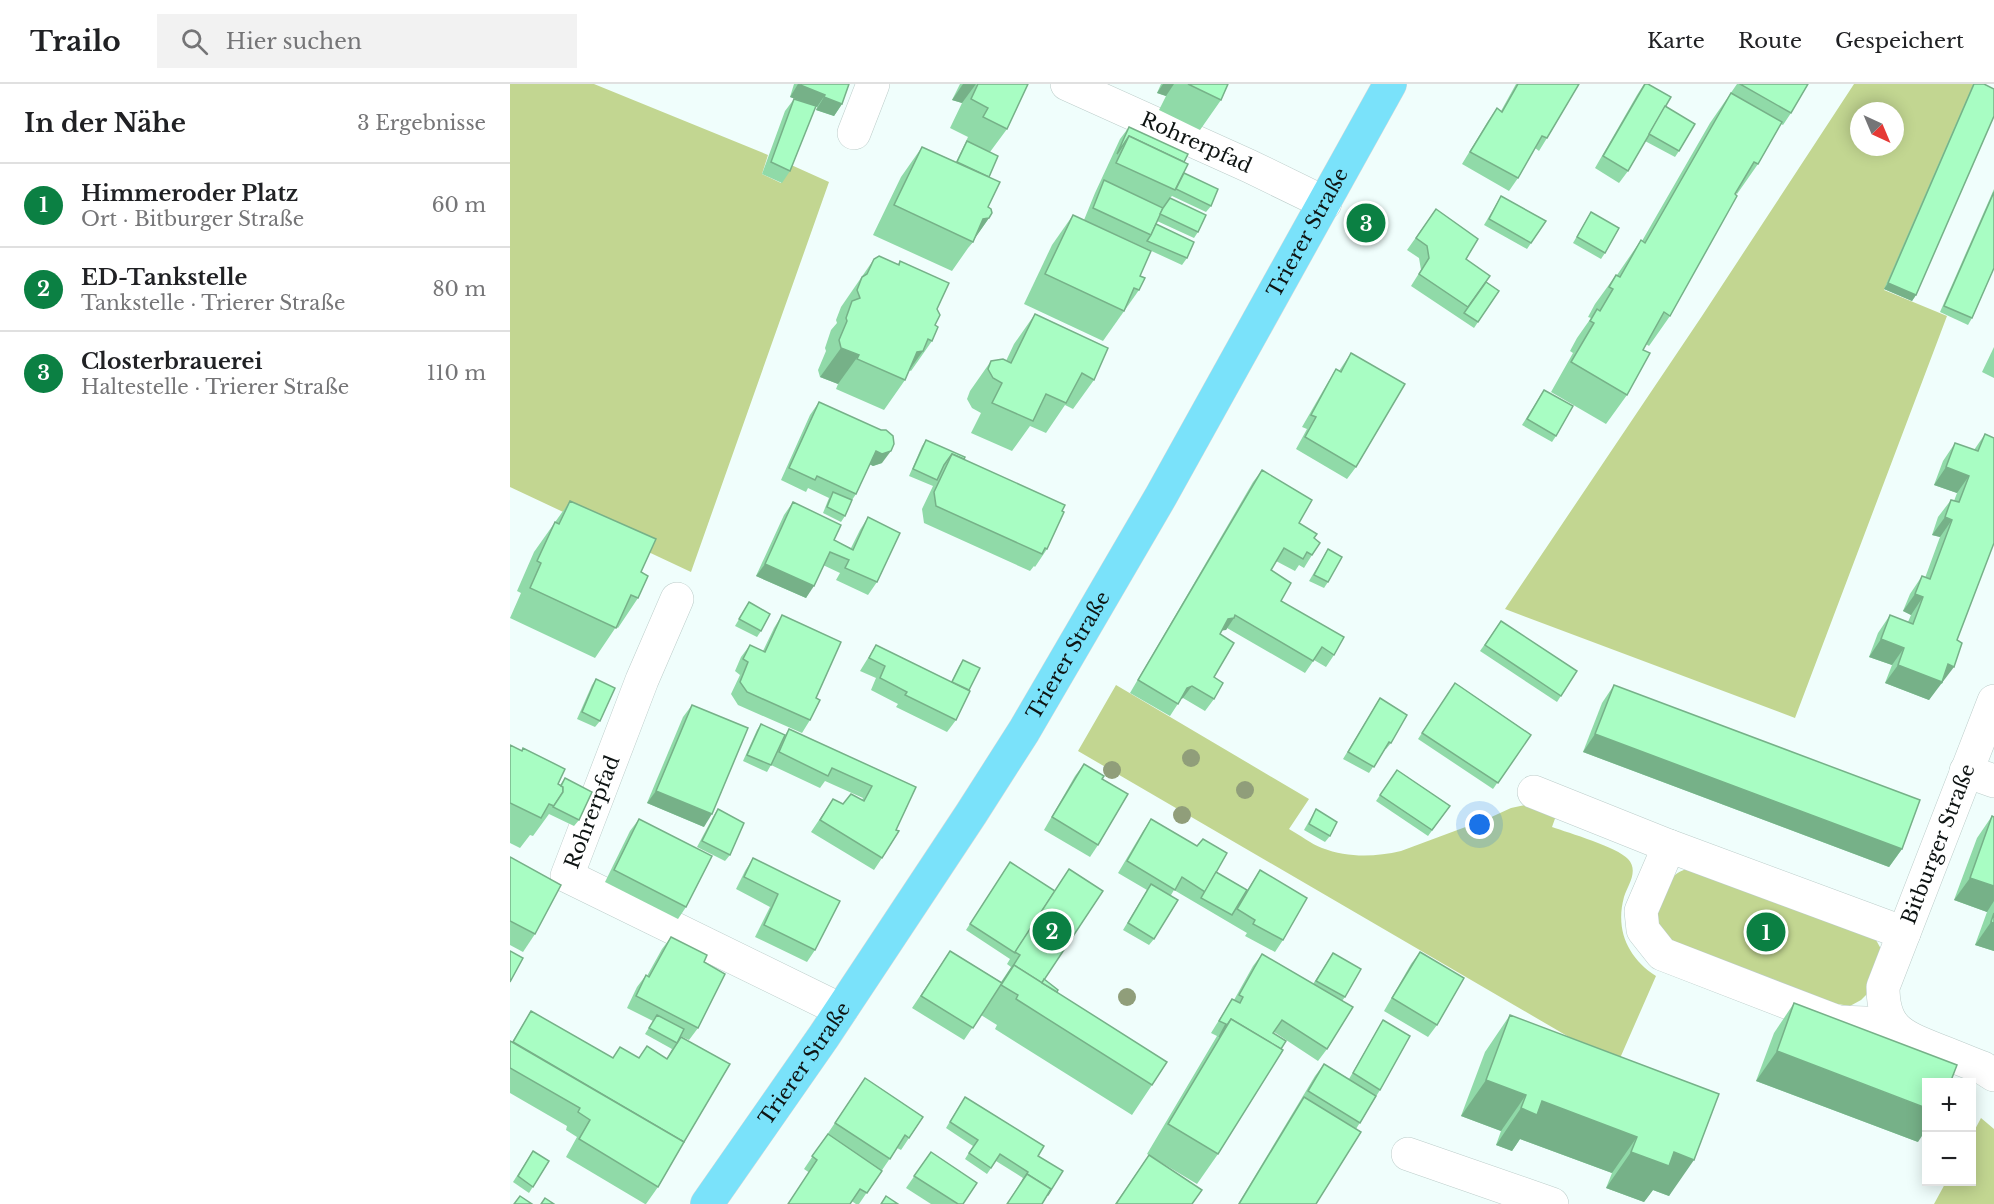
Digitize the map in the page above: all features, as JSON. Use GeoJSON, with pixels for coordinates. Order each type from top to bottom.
{"type":"FeatureCollection","features":[{"type":"Feature","properties":{"kind":"main road","name":"Trierer Straße"},"geometry":{"type":"LineString","coordinates":[[707,1204],[841,1010],[1024,731],[1167,486],[1390,84]]}},
{"type":"Feature","properties":{"kind":"street"},"geometry":{"type":"LineString","coordinates":[[854,133],[873,84]]}},
{"type":"Feature","properties":{"kind":"street","name":"Rohrerpfad"},"geometry":{"type":"LineString","coordinates":[[1067,84],[1325,203]]}},
{"type":"Feature","properties":{"kind":"street","name":"Rohrerpfad"},"geometry":{"type":"LineString","coordinates":[[677,599],[642,680],[567,876],[841,1010]]}},
{"type":"Feature","properties":{"kind":"street","name":"Bitburger Straße"},"geometry":{"type":"LineString","coordinates":[[1892,1024],[1883,1004],[1883,987],[1904,933],[1980,776],[1994,701]]}},
{"type":"Feature","properties":{"kind":"street"},"geometry":{"type":"LineString","coordinates":[[1534,792],[1669,846],[1904,933]]}},
{"type":"Feature","properties":{"kind":"street"},"geometry":{"type":"LineString","coordinates":[[1669,846],[1641,911],[1643,930],[1662,954],[1838,1022],[1892,1024],[1904,1036],[1983,1068],[1994,1075]]}},
{"type":"Feature","properties":{"kind":"street"},"geometry":{"type":"LineString","coordinates":[[1408,1154],[1552,1204]]}},
{"type":"Feature","properties":{"kind":"green space"},"geometry":{"type":"Polygon","coordinates":[[[510,84],[594,84],[768,155],[762,174],[781,183],[789,164],[829,182],[691,572],[510,487],[510,84]]]}},
{"type":"Feature","properties":{"kind":"green space"},"geometry":{"type":"Polygon","coordinates":[[[1854,84],[1982,84],[1884,290],[1947,316],[1795,718],[1505,609],[1702,316],[1854,84]]]}},
{"type":"Feature","properties":{"kind":"green space"},"geometry":{"type":"Polygon","coordinates":[[[1116,685],[1309,799],[1289,829],[1322,848],[1342,854],[1362,856],[1401,851],[1511,808],[1525,805],[1557,813],[1552,827],[1622,854],[1633,868],[1622,909],[1623,932],[1631,952],[1646,969],[1656,976],[1617,1065],[1078,751],[1116,685]]]}},
{"type":"Feature","properties":{"kind":"green space"},"geometry":{"type":"Polygon","coordinates":[[[1692,867],[1876,940],[1881,949],[1871,990],[1861,1000],[1850,1006],[1819,1001],[1679,947],[1666,935],[1657,917],[1662,897],[1671,879],[1683,870],[1692,867]]]}},
{"type":"Feature","properties":{"kind":"green space"},"geometry":{"type":"Polygon","coordinates":[[[1981,1118],[1994,1129],[1994,1204],[1934,1204],[1944,1186],[1976,1186],[1976,1127],[1981,1118]]]}},
{"type":"Feature","properties":{"kind":"building"},"geometry":{"type":"Polygon","coordinates":[[[798,84],[849,84],[842,104],[798,84]]]}},
{"type":"Feature","properties":{"kind":"building"},"geometry":{"type":"Polygon","coordinates":[[[978,84],[1028,84],[1007,129],[983,117],[988,108],[971,99],[978,84]]]}},
{"type":"Feature","properties":{"kind":"building"},"geometry":{"type":"Polygon","coordinates":[[[1188,84],[1228,84],[1221,100],[1188,84]]]}},
{"type":"Feature","properties":{"kind":"building"},"geometry":{"type":"Polygon","coordinates":[[[1518,84],[1579,84],[1547,138],[1542,136],[1518,178],[1470,152],[1497,108],[1502,112],[1518,84]]]}},
{"type":"Feature","properties":{"kind":"building"},"geometry":{"type":"Polygon","coordinates":[[[1645,84],[1671,97],[1628,171],[1603,156],[1645,84]]]}},
{"type":"Feature","properties":{"kind":"building"},"geometry":{"type":"Polygon","coordinates":[[[1740,84],[1808,84],[1791,113],[1740,84]]]}},
{"type":"Feature","properties":{"kind":"building"},"geometry":{"type":"Polygon","coordinates":[[[1974,84],[1984,84],[1994,89],[1994,116],[1916,295],[1888,283],[1974,84]]]}},
{"type":"Feature","properties":{"kind":"building"},"geometry":{"type":"Polygon","coordinates":[[[1731,93],[1782,122],[1758,164],[1754,162],[1735,194],[1737,196],[1670,316],[1664,312],[1643,350],[1650,353],[1627,395],[1571,362],[1594,323],[1590,321],[1597,309],[1600,311],[1613,289],[1609,287],[1616,275],[1620,277],[1641,240],[1645,243],[1731,93]]]}},
{"type":"Feature","properties":{"kind":"building"},"geometry":{"type":"Polygon","coordinates":[[[794,99],[816,106],[790,171],[771,162],[794,99]]]}},
{"type":"Feature","properties":{"kind":"building"},"geometry":{"type":"Polygon","coordinates":[[[1665,106],[1695,124],[1679,151],[1649,134],[1665,106]]]}},
{"type":"Feature","properties":{"kind":"building"},"geometry":{"type":"Polygon","coordinates":[[[1129,127],[1188,154],[1184,162],[1129,136],[1117,154],[1129,127]]]}},
{"type":"Feature","properties":{"kind":"building"},"geometry":{"type":"Polygon","coordinates":[[[1129,136],[1188,164],[1175,190],[1116,163],[1129,136]]]}},
{"type":"Feature","properties":{"kind":"building"},"geometry":{"type":"Polygon","coordinates":[[[967,141],[998,156],[989,177],[957,162],[967,141]]]}},
{"type":"Feature","properties":{"kind":"building"},"geometry":{"type":"Polygon","coordinates":[[[922,147],[1000,182],[988,207],[992,213],[989,218],[983,219],[973,242],[894,205],[922,147]]]}},
{"type":"Feature","properties":{"kind":"building"},"geometry":{"type":"Polygon","coordinates":[[[1184,173],[1218,189],[1211,206],[1176,189],[1184,173]]]}},
{"type":"Feature","properties":{"kind":"building"},"geometry":{"type":"Polygon","coordinates":[[[1104,180],[1163,208],[1151,235],[1093,208],[1104,180]]]}},
{"type":"Feature","properties":{"kind":"building"},"geometry":{"type":"Polygon","coordinates":[[[1994,192],[1994,268],[1972,318],[1944,306],[1994,192]]]}},
{"type":"Feature","properties":{"kind":"building"},"geometry":{"type":"Polygon","coordinates":[[[1501,196],[1546,221],[1531,243],[1489,219],[1501,196]]]}},
{"type":"Feature","properties":{"kind":"building"},"geometry":{"type":"Polygon","coordinates":[[[1170,198],[1206,215],[1198,232],[1160,214],[1170,198]]]}},
{"type":"Feature","properties":{"kind":"building"},"geometry":{"type":"Polygon","coordinates":[[[1436,209],[1478,239],[1466,259],[1490,276],[1468,307],[1419,274],[1429,258],[1427,246],[1416,238],[1436,209]]]}},
{"type":"Feature","properties":{"kind":"building"},"geometry":{"type":"Polygon","coordinates":[[[1591,212],[1619,228],[1605,253],[1577,237],[1591,212]]]}},
{"type":"Feature","properties":{"kind":"building"},"geometry":{"type":"Polygon","coordinates":[[[1073,215],[1151,251],[1140,276],[1145,278],[1139,290],[1134,288],[1124,311],[1045,274],[1073,215]]]}},
{"type":"Feature","properties":{"kind":"building"},"geometry":{"type":"Polygon","coordinates":[[[1156,224],[1194,242],[1187,258],[1147,241],[1156,224]]]}},
{"type":"Feature","properties":{"kind":"building"},"geometry":{"type":"Polygon","coordinates":[[[879,256],[899,265],[900,261],[949,283],[937,309],[940,315],[935,325],[938,327],[932,341],[928,339],[923,351],[917,352],[905,380],[857,359],[859,355],[841,348],[839,340],[852,301],[860,298],[857,290],[862,277],[867,274],[874,259],[879,256]]]}},
{"type":"Feature","properties":{"kind":"building"},"geometry":{"type":"Polygon","coordinates":[[[1486,282],[1499,291],[1478,322],[1464,313],[1486,282]]]}},
{"type":"Feature","properties":{"kind":"building"},"geometry":{"type":"Polygon","coordinates":[[[1035,314],[1108,348],[1094,380],[1082,373],[1066,403],[1046,394],[1033,421],[992,403],[1002,383],[993,378],[988,369],[991,361],[1003,359],[1011,363],[1035,314]]]}},
{"type":"Feature","properties":{"kind":"building"},"geometry":{"type":"Polygon","coordinates":[[[1351,353],[1405,384],[1356,467],[1305,437],[1316,417],[1311,415],[1336,369],[1341,372],[1351,353]]]}},
{"type":"Feature","properties":{"kind":"building"},"geometry":{"type":"Polygon","coordinates":[[[1544,390],[1573,406],[1556,436],[1527,419],[1544,390]]]}},
{"type":"Feature","properties":{"kind":"building"},"geometry":{"type":"Polygon","coordinates":[[[819,402],[881,430],[886,430],[893,436],[894,444],[891,451],[882,454],[876,451],[856,494],[817,476],[815,480],[789,468],[819,402]]]}},
{"type":"Feature","properties":{"kind":"building"},"geometry":{"type":"Polygon","coordinates":[[[1985,434],[1994,438],[1994,543],[1957,640],[1962,643],[1954,667],[1948,664],[1942,682],[1898,665],[1904,648],[1881,639],[1890,615],[1913,624],[1923,597],[1915,594],[1922,576],[1930,579],[1952,520],[1945,517],[1951,500],[1959,502],[1969,476],[1946,467],[1955,443],[1978,451],[1985,434]]]}},
{"type":"Feature","properties":{"kind":"building"},"geometry":{"type":"Polygon","coordinates":[[[926,440],[965,457],[964,459],[952,454],[937,480],[913,469],[926,440]]]}},
{"type":"Feature","properties":{"kind":"building"},"geometry":{"type":"Polygon","coordinates":[[[952,454],[1065,505],[1047,549],[1045,548],[1042,554],[936,506],[934,492],[952,454]]]}},
{"type":"Feature","properties":{"kind":"building"},"geometry":{"type":"Polygon","coordinates":[[[1262,470],[1312,500],[1299,523],[1317,534],[1314,538],[1320,543],[1312,555],[1307,552],[1303,559],[1284,548],[1271,570],[1291,583],[1281,601],[1344,637],[1334,655],[1322,647],[1313,661],[1235,615],[1234,618],[1228,619],[1220,634],[1234,643],[1214,677],[1223,683],[1214,699],[1192,686],[1187,688],[1178,704],[1138,680],[1262,470]]]}},
{"type":"Feature","properties":{"kind":"building"},"geometry":{"type":"Polygon","coordinates":[[[833,492],[852,500],[845,516],[827,507],[833,492]]]}},
{"type":"Feature","properties":{"kind":"building"},"geometry":{"type":"Polygon","coordinates":[[[570,501],[656,539],[641,572],[648,576],[638,598],[631,595],[616,628],[530,588],[541,563],[537,561],[555,522],[559,524],[570,501]]]}},
{"type":"Feature","properties":{"kind":"building"},"geometry":{"type":"Polygon","coordinates":[[[793,502],[841,525],[834,540],[853,550],[868,517],[900,533],[877,582],[845,568],[849,560],[830,552],[814,586],[765,564],[793,502]]]}},
{"type":"Feature","properties":{"kind":"building"},"geometry":{"type":"Polygon","coordinates":[[[1328,549],[1342,557],[1328,582],[1314,575],[1328,549]]]}},
{"type":"Feature","properties":{"kind":"building"},"geometry":{"type":"Polygon","coordinates":[[[749,602],[770,614],[761,631],[739,619],[749,602]]]}},
{"type":"Feature","properties":{"kind":"building"},"geometry":{"type":"Polygon","coordinates":[[[782,615],[841,642],[816,698],[820,700],[810,720],[747,692],[740,682],[748,662],[743,659],[750,645],[765,652],[782,615]]]}},
{"type":"Feature","properties":{"kind":"building"},"geometry":{"type":"Polygon","coordinates":[[[1501,621],[1577,671],[1561,696],[1485,645],[1501,621]]]}},
{"type":"Feature","properties":{"kind":"building"},"geometry":{"type":"Polygon","coordinates":[[[876,645],[970,691],[956,720],[905,695],[907,692],[880,678],[885,666],[869,658],[876,645]]]}},
{"type":"Feature","properties":{"kind":"building"},"geometry":{"type":"Polygon","coordinates":[[[963,660],[980,668],[969,690],[952,682],[963,660]]]}},
{"type":"Feature","properties":{"kind":"building"},"geometry":{"type":"Polygon","coordinates":[[[596,679],[615,688],[600,721],[582,712],[596,679]]]}},
{"type":"Feature","properties":{"kind":"building"},"geometry":{"type":"Polygon","coordinates":[[[1455,683],[1531,735],[1498,783],[1422,733],[1455,683]]]}},
{"type":"Feature","properties":{"kind":"building"},"geometry":{"type":"Polygon","coordinates":[[[1614,685],[1920,800],[1902,849],[1595,734],[1614,685]]]}},
{"type":"Feature","properties":{"kind":"building"},"geometry":{"type":"Polygon","coordinates":[[[1380,698],[1407,715],[1374,767],[1348,752],[1380,698]]]}},
{"type":"Feature","properties":{"kind":"building"},"geometry":{"type":"Polygon","coordinates":[[[692,705],[748,728],[712,814],[656,791],[692,705]]]}},
{"type":"Feature","properties":{"kind":"building"},"geometry":{"type":"Polygon","coordinates":[[[761,724],[785,735],[771,765],[747,755],[761,724]]]}},
{"type":"Feature","properties":{"kind":"building"},"geometry":{"type":"Polygon","coordinates":[[[789,729],[916,787],[896,830],[899,831],[882,858],[820,820],[833,799],[843,804],[851,794],[864,801],[872,786],[832,768],[828,776],[779,752],[789,729]]]}},
{"type":"Feature","properties":{"kind":"building"},"geometry":{"type":"Polygon","coordinates":[[[510,745],[522,751],[523,748],[565,769],[558,784],[563,787],[563,792],[554,806],[549,804],[541,818],[510,803],[510,745]]]}},
{"type":"Feature","properties":{"kind":"building"},"geometry":{"type":"Polygon","coordinates":[[[1084,764],[1104,776],[1102,779],[1128,794],[1098,845],[1052,817],[1084,764]]]}},
{"type":"Feature","properties":{"kind":"building"},"geometry":{"type":"Polygon","coordinates":[[[1397,770],[1450,806],[1432,830],[1380,795],[1397,770]]]}},
{"type":"Feature","properties":{"kind":"building"},"geometry":{"type":"Polygon","coordinates":[[[565,778],[592,792],[579,820],[553,807],[563,792],[561,786],[565,778]]]}},
{"type":"Feature","properties":{"kind":"building"},"geometry":{"type":"Polygon","coordinates":[[[718,809],[744,823],[730,855],[702,841],[718,809]]]}},
{"type":"Feature","properties":{"kind":"building"},"geometry":{"type":"Polygon","coordinates":[[[1316,809],[1337,822],[1330,836],[1309,824],[1316,809]]]}},
{"type":"Feature","properties":{"kind":"building"},"geometry":{"type":"Polygon","coordinates":[[[1992,816],[1994,817],[1994,886],[1970,878],[1992,816]]]}},
{"type":"Feature","properties":{"kind":"building"},"geometry":{"type":"Polygon","coordinates":[[[639,819],[712,856],[686,907],[614,870],[639,819]]]}},
{"type":"Feature","properties":{"kind":"building"},"geometry":{"type":"Polygon","coordinates":[[[1151,819],[1197,846],[1203,839],[1227,853],[1205,892],[1182,877],[1175,890],[1127,861],[1151,819]]]}},
{"type":"Feature","properties":{"kind":"building"},"geometry":{"type":"Polygon","coordinates":[[[510,857],[561,885],[535,934],[510,921],[510,857]]]}},
{"type":"Feature","properties":{"kind":"building"},"geometry":{"type":"Polygon","coordinates":[[[753,858],[840,901],[815,950],[764,925],[778,894],[744,877],[753,858]]]}},
{"type":"Feature","properties":{"kind":"building"},"geometry":{"type":"Polygon","coordinates":[[[1010,862],[1055,891],[1015,953],[970,924],[1010,862]]]}},
{"type":"Feature","properties":{"kind":"building"},"geometry":{"type":"Polygon","coordinates":[[[1069,869],[1103,891],[1042,983],[1014,965],[1002,983],[1020,955],[1015,952],[1069,869]]]}},
{"type":"Feature","properties":{"kind":"building"},"geometry":{"type":"Polygon","coordinates":[[[1260,870],[1307,898],[1283,940],[1253,924],[1255,920],[1237,909],[1260,870]]]}},
{"type":"Feature","properties":{"kind":"building"},"geometry":{"type":"Polygon","coordinates":[[[1216,872],[1247,890],[1232,915],[1201,898],[1216,872]]]}},
{"type":"Feature","properties":{"kind":"building"},"geometry":{"type":"Polygon","coordinates":[[[1151,884],[1178,900],[1154,939],[1128,923],[1151,884]]]}},
{"type":"Feature","properties":{"kind":"building"},"geometry":{"type":"Polygon","coordinates":[[[671,937],[707,955],[704,962],[725,974],[698,1028],[636,996],[646,975],[649,977],[671,937]]]}},
{"type":"Feature","properties":{"kind":"building"},"geometry":{"type":"Polygon","coordinates":[[[510,951],[523,958],[510,982],[510,951]]]}},
{"type":"Feature","properties":{"kind":"building"},"geometry":{"type":"Polygon","coordinates":[[[950,951],[1002,983],[973,1028],[921,996],[950,951]]]}},
{"type":"Feature","properties":{"kind":"building"},"geometry":{"type":"Polygon","coordinates":[[[1420,952],[1464,978],[1437,1025],[1392,998],[1420,952]]]}},
{"type":"Feature","properties":{"kind":"building"},"geometry":{"type":"Polygon","coordinates":[[[1333,953],[1361,969],[1345,997],[1316,981],[1333,953]]]}},
{"type":"Feature","properties":{"kind":"building"},"geometry":{"type":"Polygon","coordinates":[[[1262,954],[1353,1007],[1327,1049],[1282,1020],[1273,1033],[1286,1041],[1281,1049],[1231,1019],[1219,1037],[1226,1024],[1219,1021],[1232,999],[1240,1003],[1243,997],[1239,995],[1262,954]]]}},
{"type":"Feature","properties":{"kind":"building"},"geometry":{"type":"Polygon","coordinates":[[[1014,965],[1167,1062],[1152,1085],[1016,999],[1018,995],[1001,985],[1014,965]]]}},
{"type":"Feature","properties":{"kind":"building"},"geometry":{"type":"Polygon","coordinates":[[[1044,979],[1058,990],[1057,992],[1042,983],[1044,979]]]}},
{"type":"Feature","properties":{"kind":"building"},"geometry":{"type":"Polygon","coordinates":[[[1794,1003],[1957,1065],[1952,1078],[1922,1078],[1922,1106],[1777,1051],[1794,1003]]]}},
{"type":"Feature","properties":{"kind":"building"},"geometry":{"type":"Polygon","coordinates":[[[531,1011],[613,1058],[620,1047],[639,1058],[647,1046],[667,1059],[681,1037],[730,1064],[684,1142],[513,1042],[531,1011]]]}},
{"type":"Feature","properties":{"kind":"building"},"geometry":{"type":"Polygon","coordinates":[[[657,1015],[684,1029],[677,1043],[649,1028],[657,1015]]]}},
{"type":"Feature","properties":{"kind":"building"},"geometry":{"type":"Polygon","coordinates":[[[1510,1015],[1719,1094],[1694,1160],[1674,1152],[1669,1166],[1631,1152],[1637,1137],[1542,1101],[1537,1115],[1521,1108],[1526,1095],[1486,1080],[1510,1015]]]}},
{"type":"Feature","properties":{"kind":"building"},"geometry":{"type":"Polygon","coordinates":[[[1231,1019],[1283,1050],[1218,1154],[1168,1124],[1231,1019]]]}},
{"type":"Feature","properties":{"kind":"building"},"geometry":{"type":"Polygon","coordinates":[[[1383,1020],[1410,1036],[1380,1090],[1353,1073],[1383,1020]]]}},
{"type":"Feature","properties":{"kind":"building"},"geometry":{"type":"Polygon","coordinates":[[[510,1041],[684,1142],[658,1187],[579,1139],[590,1120],[578,1112],[580,1108],[510,1068],[510,1041]]]}},
{"type":"Feature","properties":{"kind":"building"},"geometry":{"type":"Polygon","coordinates":[[[1324,1064],[1376,1096],[1360,1123],[1308,1091],[1324,1064]]]}},
{"type":"Feature","properties":{"kind":"building"},"geometry":{"type":"Polygon","coordinates":[[[865,1078],[923,1117],[909,1138],[905,1135],[890,1159],[835,1123],[865,1078]]]}},
{"type":"Feature","properties":{"kind":"building"},"geometry":{"type":"Polygon","coordinates":[[[965,1097],[1044,1146],[1038,1156],[1063,1171],[1048,1195],[1051,1189],[1027,1174],[1023,1180],[1028,1172],[1000,1154],[991,1168],[969,1153],[978,1140],[950,1122],[965,1097]]]}},
{"type":"Feature","properties":{"kind":"building"},"geometry":{"type":"Polygon","coordinates":[[[1304,1097],[1361,1132],[1316,1204],[1239,1204],[1304,1097]]]}},
{"type":"Feature","properties":{"kind":"building"},"geometry":{"type":"Polygon","coordinates":[[[828,1134],[882,1171],[867,1193],[860,1189],[850,1204],[788,1204],[817,1160],[812,1156],[828,1134]]]}},
{"type":"Feature","properties":{"kind":"building"},"geometry":{"type":"Polygon","coordinates":[[[533,1151],[549,1161],[533,1187],[518,1176],[533,1151]]]}},
{"type":"Feature","properties":{"kind":"building"},"geometry":{"type":"Polygon","coordinates":[[[931,1152],[977,1183],[963,1204],[958,1204],[914,1176],[931,1152]]]}},
{"type":"Feature","properties":{"kind":"building"},"geometry":{"type":"Polygon","coordinates":[[[1149,1155],[1202,1190],[1192,1204],[1116,1204],[1149,1155]]]}},
{"type":"Feature","properties":{"kind":"building"},"geometry":{"type":"Polygon","coordinates":[[[1027,1174],[1051,1189],[1042,1204],[1007,1204],[1027,1174]]]}},
{"type":"Feature","properties":{"kind":"building"},"geometry":{"type":"Polygon","coordinates":[[[520,1196],[532,1204],[514,1204],[520,1196]]]}},
{"type":"Feature","properties":{"kind":"building"},"geometry":{"type":"Polygon","coordinates":[[[886,1196],[898,1204],[881,1204],[886,1196]]]}},
{"type":"Feature","properties":{"kind":"building"},"geometry":{"type":"Polygon","coordinates":[[[545,1198],[554,1204],[541,1204],[545,1198]]]}},
{"type":"Feature","properties":{"kind":"place","name":"Closterbrauerei"},"geometry":{"type":"Point","coordinates":[1366,223]}},
{"type":"Feature","properties":{"kind":"place","name":"ED-Tankstelle"},"geometry":{"type":"Point","coordinates":[1052,931]}},
{"type":"Feature","properties":{"kind":"place","name":"Himmeroder Platz"},"geometry":{"type":"Point","coordinates":[1766,932]}}]}
